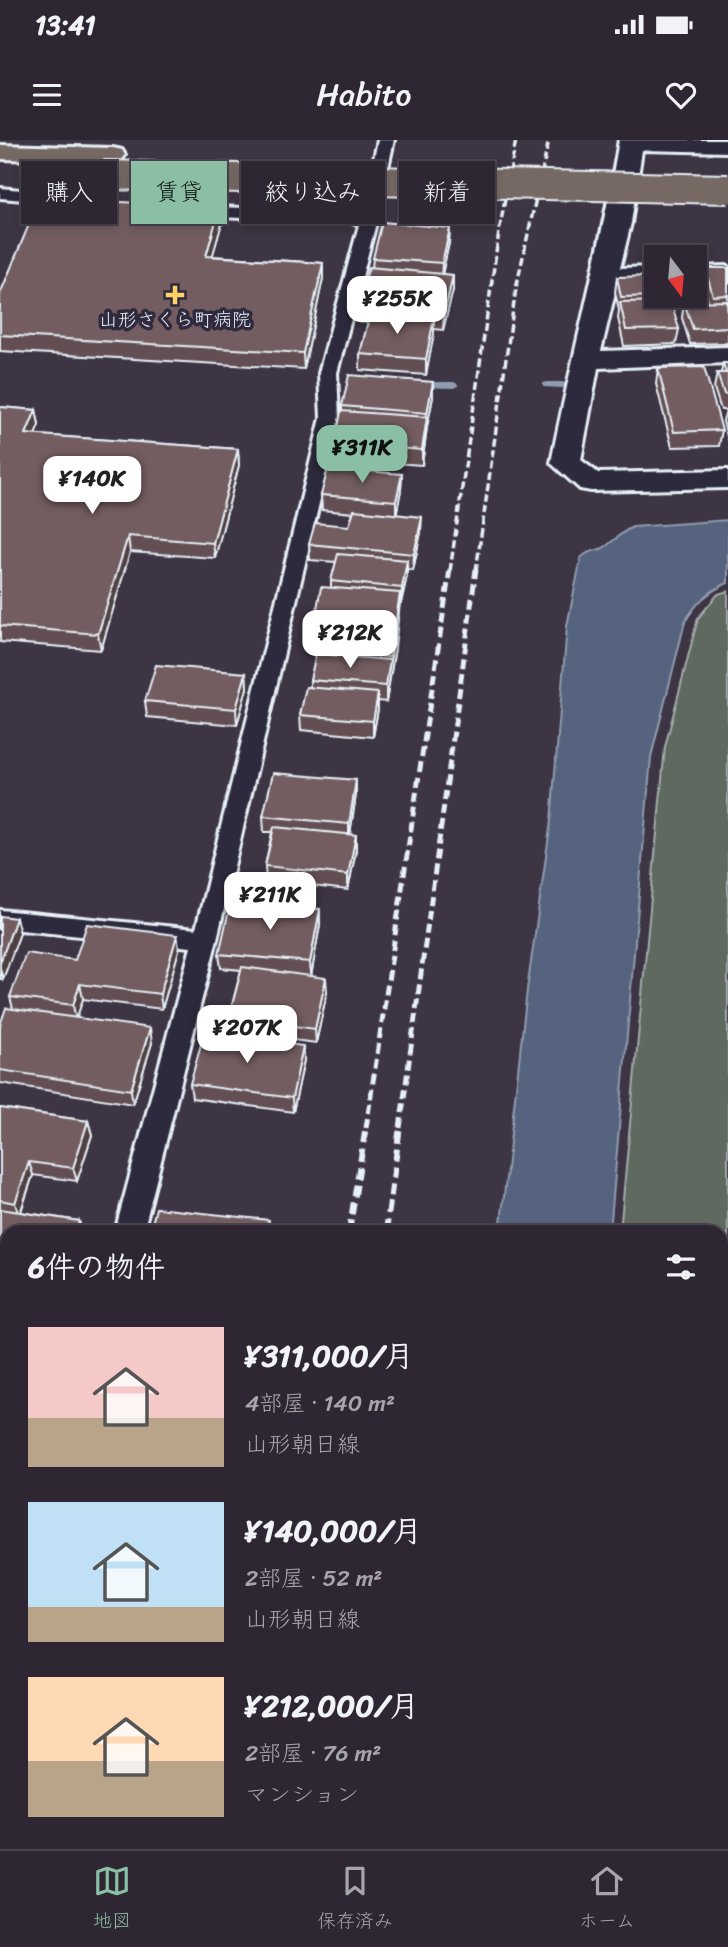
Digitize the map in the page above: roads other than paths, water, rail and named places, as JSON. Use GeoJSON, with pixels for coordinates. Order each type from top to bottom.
{"type":"FeatureCollection","features":[{"type":"Feature","properties":{"kind":"main road"},"geometry":{"type":"LineString","coordinates":[[0,152],[75,161]]}},
{"type":"Feature","properties":{"kind":"main road"},"geometry":{"type":"LineString","coordinates":[[117,165],[728,169]]}},
{"type":"Feature","properties":{"kind":"main road"},"geometry":{"type":"LineString","coordinates":[[117,166],[470,186],[728,189]]}},
{"type":"Feature","properties":{"kind":"main road"},"geometry":{"type":"LineString","coordinates":[[0,171],[21,170]]}},
{"type":"Feature","properties":{"kind":"street"},"geometry":{"type":"LineString","coordinates":[[728,145],[631,141],[606,276],[584,360],[566,463],[591,482],[728,479]]}},
{"type":"Feature","properties":{"kind":"street"},"geometry":{"type":"LineString","coordinates":[[707,275],[728,274]]}},
{"type":"Feature","properties":{"kind":"street"},"geometry":{"type":"LineString","coordinates":[[606,276],[644,275]]}},
{"type":"Feature","properties":{"kind":"street"},"geometry":{"type":"LineString","coordinates":[[584,360],[728,355]]}},
{"type":"Feature","properties":{"kind":"lane"},"geometry":{"type":"LineString","coordinates":[[381,161],[386,140]]}},
{"type":"Feature","properties":{"kind":"lane"},"geometry":{"type":"LineString","coordinates":[[0,193],[21,195]]}},
{"type":"Feature","properties":{"kind":"lane"},"geometry":{"type":"LineString","coordinates":[[132,1225],[205,939],[330,418],[328,373],[368,224]]}},
{"type":"Feature","properties":{"kind":"lane"},"geometry":{"type":"LineString","coordinates":[[0,919],[205,939]]}},
{"type":"Feature","properties":{"kind":"water"},"geometry":{"type":"Polygon","coordinates":[[[728,520],[728,583],[703,599],[685,622],[651,757],[611,1225],[501,1225],[527,990],[551,821],[567,626],[581,558],[607,546],[633,527],[728,520]]]}},
{"type":"Feature","properties":{"kind":"waterway"},"geometry":{"type":"LineString","coordinates":[[417,385],[454,385]]}},
{"type":"Feature","properties":{"kind":"waterway"},"geometry":{"type":"LineString","coordinates":[[547,385],[563,385]]}},
{"type":"Feature","properties":{"kind":"railway"},"geometry":{"type":"LineString","coordinates":[[450,571],[499,232],[516,140]]}},
{"type":"Feature","properties":{"kind":"railway"},"geometry":{"type":"LineString","coordinates":[[476,571],[516,288],[549,140]]}},
{"type":"Feature","properties":{"kind":"railway"},"geometry":{"type":"LineString","coordinates":[[366,1128],[450,569]]}},
{"type":"Feature","properties":{"kind":"railway"},"geometry":{"type":"LineString","coordinates":[[400,1128],[476,569]]}},
{"type":"Feature","properties":{"kind":"railway"},"geometry":{"type":"LineString","coordinates":[[350,1225],[366,1126]]}},
{"type":"Feature","properties":{"kind":"railway"},"geometry":{"type":"LineString","coordinates":[[387,1225],[400,1126]]}},
{"type":"Feature","properties":{"kind":"place","name":"山形さくら町病院"},"geometry":{"type":"Point","coordinates":[175,295]}}]}
